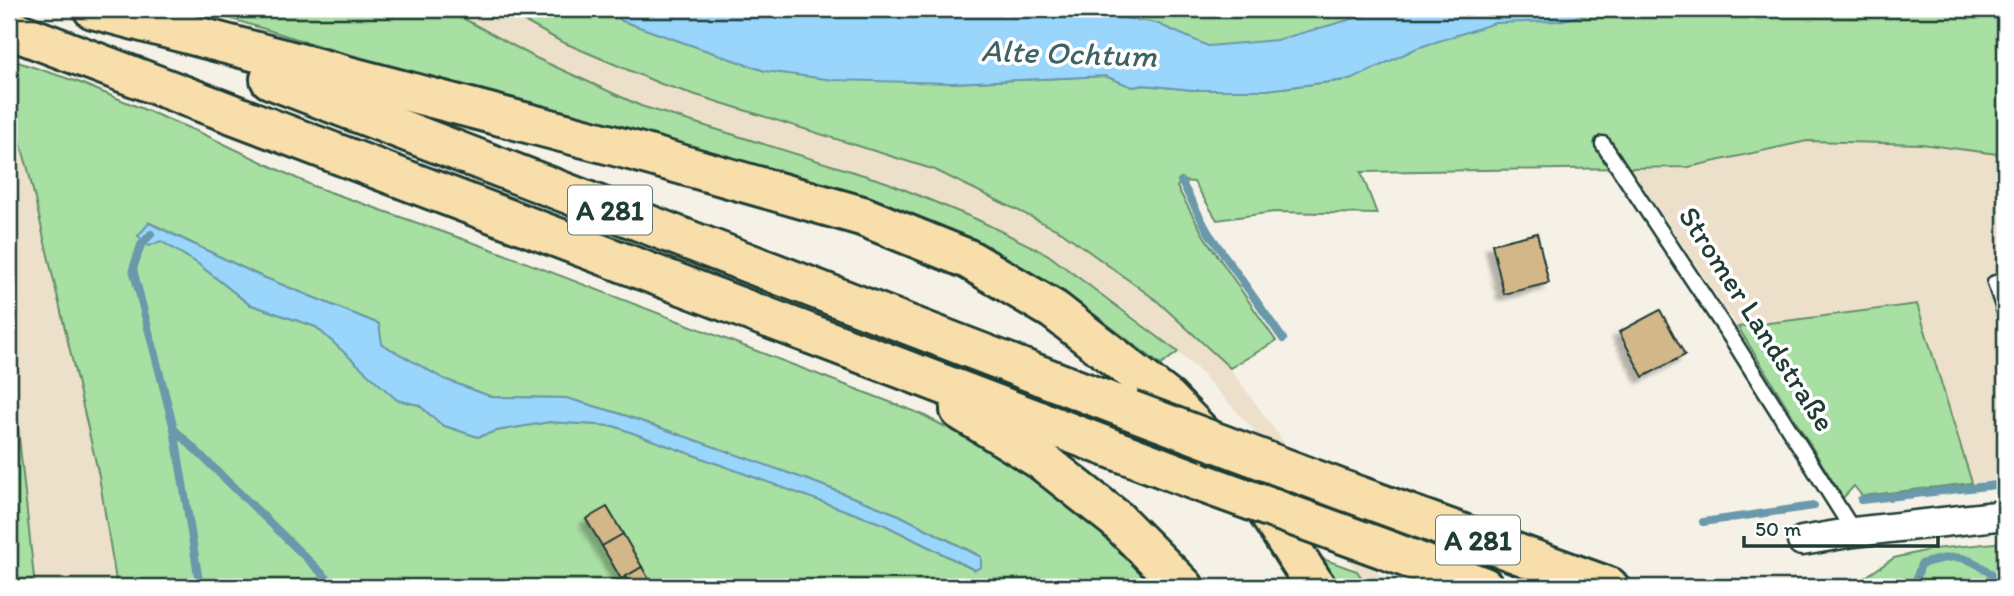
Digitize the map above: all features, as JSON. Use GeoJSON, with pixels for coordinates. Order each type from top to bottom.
{"type":"FeatureCollection","features":[{"type":"Feature","properties":{"kind":"highway","name":"A 281"},"geometry":{"type":"LineString","coordinates":[[92,9],[1130,410],[1609,587]]}},
{"type":"Feature","properties":{"kind":"highway"},"geometry":{"type":"LineString","coordinates":[[92,9],[634,151],[862,216],[968,259],[1054,310],[1168,399],[1249,483],[1315,587]]}},
{"type":"Feature","properties":{"kind":"highway","name":"A 281"},"geometry":{"type":"LineString","coordinates":[[24,34],[817,339],[1484,587]]}},
{"type":"Feature","properties":{"kind":"highway"},"geometry":{"type":"LineString","coordinates":[[817,339],[967,414],[1041,460],[1116,519],[1184,587]]}},
{"type":"Feature","properties":{"kind":"street"},"geometry":{"type":"LineString","coordinates":[[1802,541],[1854,532],[2005,515]]}},
{"type":"Feature","properties":{"kind":"lane","name":"Stromer Landstraße"},"geometry":{"type":"LineString","coordinates":[[1603,144],[1736,345],[1854,532]]}},
{"type":"Feature","properties":{"kind":"lane"},"geometry":{"type":"LineString","coordinates":[[1995,283],[2005,312]]}},
{"type":"Feature","properties":{"kind":"shaded area"},"geometry":{"type":"Polygon","coordinates":[[[446,9],[501,9],[560,41],[661,84],[935,170],[1062,232],[1156,299],[1230,368],[1388,587],[1368,587],[1252,428],[1196,368],[1136,318],[1047,254],[976,219],[886,182],[641,106],[536,58],[446,9]]]}},
{"type":"Feature","properties":{"kind":"shaded area"},"geometry":{"type":"Polygon","coordinates":[[[9,104],[28,169],[99,476],[117,587],[35,587],[9,344],[9,104]]]}},
{"type":"Feature","properties":{"kind":"shaded area"},"geometry":{"type":"Polygon","coordinates":[[[1806,141],[1921,144],[2005,155],[2005,479],[1972,483],[1917,304],[1738,327],[1631,169],[1689,167],[1806,141]]]}},
{"type":"Feature","properties":{"kind":"green space"},"geometry":{"type":"Polygon","coordinates":[[[199,9],[446,9],[536,58],[641,106],[886,182],[976,219],[1047,254],[1178,352],[1161,365],[1070,296],[1001,255],[916,219],[512,105],[199,9]]]}},
{"type":"Feature","properties":{"kind":"green space"},"geometry":{"type":"Polygon","coordinates":[[[502,9],[612,9],[622,21],[765,71],[952,83],[1105,76],[1133,87],[1144,85],[1193,90],[1266,90],[1353,79],[624,9],[2005,9],[2005,155],[1921,144],[1807,141],[1689,167],[1361,172],[1377,214],[1274,212],[1217,220],[1194,182],[1181,181],[1177,187],[1204,236],[1276,341],[1230,368],[1156,300],[1062,232],[935,170],[661,84],[560,41],[502,9]]]}},
{"type":"Feature","properties":{"kind":"green space"},"geometry":{"type":"Polygon","coordinates":[[[9,59],[78,82],[201,133],[313,186],[491,249],[921,414],[1018,465],[1082,510],[1158,587],[117,587],[99,476],[28,169],[9,104],[9,59]],[[150,223],[161,241],[197,263],[249,304],[316,327],[397,399],[419,405],[442,425],[478,437],[496,431],[549,422],[614,426],[883,524],[974,570],[980,556],[899,515],[618,413],[566,398],[492,397],[444,379],[381,344],[379,324],[258,275],[150,223]]]}},
{"type":"Feature","properties":{"kind":"green space"},"geometry":{"type":"Polygon","coordinates":[[[1917,304],[1972,483],[1862,496],[1854,486],[1843,498],[1738,327],[1917,304]]]}},
{"type":"Feature","properties":{"kind":"green space"},"geometry":{"type":"Polygon","coordinates":[[[9,344],[35,587],[13,587],[9,560],[9,344]]]}},
{"type":"Feature","properties":{"kind":"green space"},"geometry":{"type":"Polygon","coordinates":[[[2005,542],[2005,587],[1863,587],[1861,580],[1894,558],[1933,549],[2005,542]]]}},
{"type":"Feature","properties":{"kind":"green space"},"geometry":{"type":"Polygon","coordinates":[[[1323,559],[1357,571],[1368,587],[1337,587],[1323,559]]]}},
{"type":"Feature","properties":{"kind":"water","name":"Alte Ochtum"},"geometry":{"type":"Polygon","coordinates":[[[612,9],[851,12],[858,9],[1053,9],[1156,23],[1208,46],[1277,40],[1388,9],[1610,9],[1559,21],[1495,23],[1417,48],[1353,79],[1266,90],[1193,90],[1144,85],[1133,87],[1105,76],[952,83],[834,80],[765,71],[622,21],[612,9]]]}},
{"type":"Feature","properties":{"kind":"water"},"geometry":{"type":"Polygon","coordinates":[[[149,223],[258,275],[379,324],[382,344],[444,379],[492,397],[566,398],[618,413],[899,515],[981,557],[981,567],[975,570],[883,524],[614,426],[549,422],[496,431],[478,437],[442,425],[419,405],[397,400],[316,327],[249,304],[197,263],[161,241],[149,246],[138,236],[149,223]]]}},
{"type":"Feature","properties":{"kind":"building"},"geometry":{"type":"Polygon","coordinates":[[[1537,233],[1549,283],[1504,294],[1492,244],[1537,233]]]}},
{"type":"Feature","properties":{"kind":"building"},"geometry":{"type":"Polygon","coordinates":[[[1660,310],[1685,355],[1643,377],[1619,332],[1660,310]]]}},
{"type":"Feature","properties":{"kind":"building"},"geometry":{"type":"Polygon","coordinates":[[[607,507],[623,534],[602,546],[586,519],[607,507]]]}},
{"type":"Feature","properties":{"kind":"building"},"geometry":{"type":"Polygon","coordinates":[[[623,534],[642,567],[621,579],[602,546],[623,534]]]}},
{"type":"Feature","properties":{"kind":"building"},"geometry":{"type":"Polygon","coordinates":[[[642,567],[651,583],[644,587],[631,587],[625,577],[642,567]]]}},
{"type":"Feature","properties":{"kind":"waterway"},"geometry":{"type":"LineString","coordinates":[[1181,181],[1208,232],[1283,339]]}},
{"type":"Feature","properties":{"kind":"waterway"},"geometry":{"type":"LineString","coordinates":[[151,234],[141,245],[133,269],[174,429],[336,587]]}},
{"type":"Feature","properties":{"kind":"waterway"},"geometry":{"type":"LineString","coordinates":[[174,429],[200,587]]}},
{"type":"Feature","properties":{"kind":"waterway"},"geometry":{"type":"LineString","coordinates":[[1861,500],[2005,484]]}},
{"type":"Feature","properties":{"kind":"waterway"},"geometry":{"type":"LineString","coordinates":[[1703,522],[1814,506]]}},
{"type":"Feature","properties":{"kind":"waterway"},"geometry":{"type":"LineString","coordinates":[[1914,587],[1921,564],[1955,557],[1978,564],[1998,581],[2000,587]]}}]}
